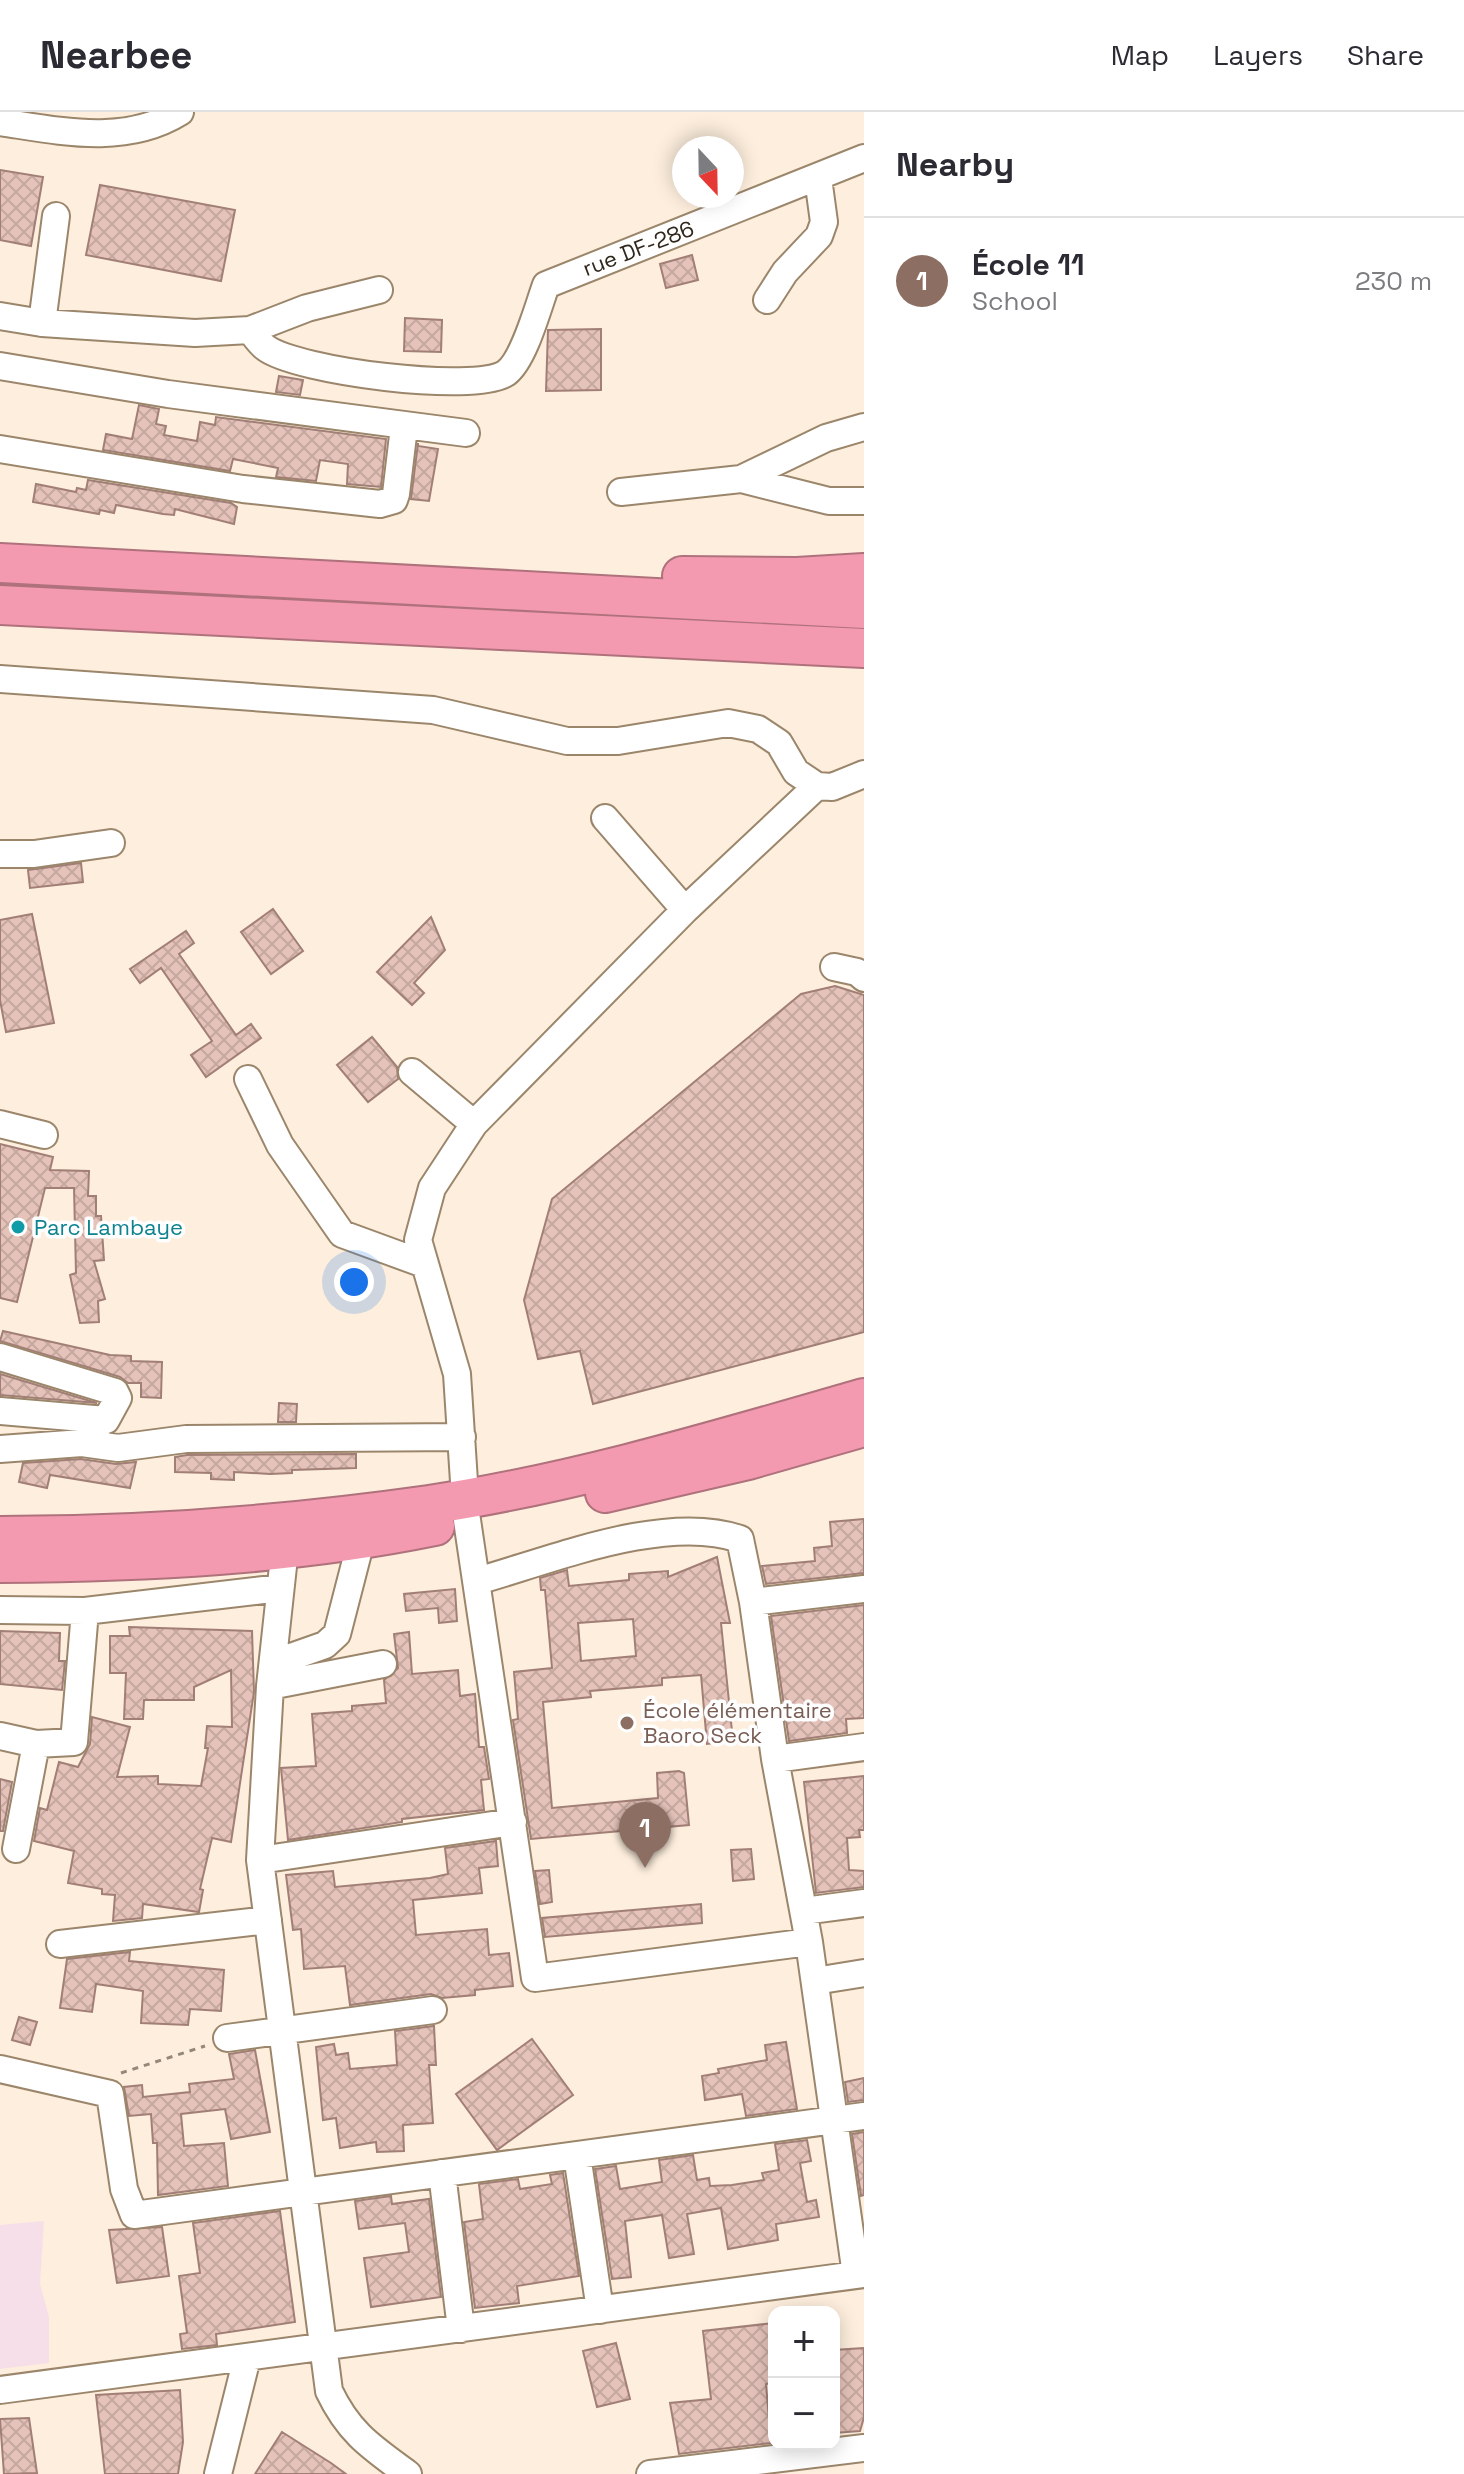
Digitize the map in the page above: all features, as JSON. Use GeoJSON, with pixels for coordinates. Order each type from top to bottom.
{"type":"FeatureCollection","features":[{"type":"Feature","properties":{"kind":"highway"},"geometry":{"type":"LineString","coordinates":[[0,563],[864,609]]}},
{"type":"Feature","properties":{"kind":"highway"},"geometry":{"type":"LineString","coordinates":[[562,592],[606,577],[632,575],[797,577],[864,573]]}},
{"type":"Feature","properties":{"kind":"highway"},"geometry":{"type":"LineString","coordinates":[[0,605],[864,648]]}},
{"type":"Feature","properties":{"kind":"highway"},"geometry":{"type":"LineString","coordinates":[[0,1563],[155,1559],[361,1541],[864,1398]]}},
{"type":"Feature","properties":{"kind":"highway"},"geometry":{"type":"LineString","coordinates":[[0,1536],[253,1525],[466,1509],[657,1483],[864,1427]]}},
{"type":"Feature","properties":{"kind":"street"},"geometry":{"type":"LineString","coordinates":[[0,122],[106,135],[142,128],[180,112]]}},
{"type":"Feature","properties":{"kind":"street","name":"rue DF-286"},"geometry":{"type":"LineString","coordinates":[[250,330],[266,349],[289,358],[362,373],[457,383],[492,379],[515,365],[546,285],[864,158]]}},
{"type":"Feature","properties":{"kind":"street"},"geometry":{"type":"LineString","coordinates":[[767,300],[785,272],[819,236],[824,222],[818,178]]}},
{"type":"Feature","properties":{"kind":"street"},"geometry":{"type":"LineString","coordinates":[[42,323],[56,216]]}},
{"type":"Feature","properties":{"kind":"street"},"geometry":{"type":"LineString","coordinates":[[0,316],[42,323],[195,333],[250,330],[307,308],[379,290]]}},
{"type":"Feature","properties":{"kind":"street"},"geometry":{"type":"LineString","coordinates":[[0,366],[404,427],[466,433]]}},
{"type":"Feature","properties":{"kind":"street"},"geometry":{"type":"LineString","coordinates":[[0,449],[243,489],[380,504],[394,500],[396,494],[404,427]]}},
{"type":"Feature","properties":{"kind":"street"},"geometry":{"type":"LineString","coordinates":[[621,492],[741,479],[826,438],[864,427]]}},
{"type":"Feature","properties":{"kind":"street"},"geometry":{"type":"LineString","coordinates":[[741,479],[829,501],[864,501]]}},
{"type":"Feature","properties":{"kind":"street"},"geometry":{"type":"LineString","coordinates":[[0,679],[433,710],[567,741],[618,741],[728,723],[758,729],[779,743],[796,772],[817,786],[832,787],[864,774]]}},
{"type":"Feature","properties":{"kind":"street"},"geometry":{"type":"LineString","coordinates":[[809,1942],[535,1978],[466,1509],[457,1374],[418,1240],[432,1188],[474,1124],[685,910],[817,786]]}},
{"type":"Feature","properties":{"kind":"street"},"geometry":{"type":"LineString","coordinates":[[605,818],[685,910]]}},
{"type":"Feature","properties":{"kind":"street"},"geometry":{"type":"LineString","coordinates":[[0,854],[34,854],[111,843]]}},
{"type":"Feature","properties":{"kind":"street"},"geometry":{"type":"LineString","coordinates":[[834,967],[857,972],[864,978]]}},
{"type":"Feature","properties":{"kind":"street"},"geometry":{"type":"LineString","coordinates":[[412,1072],[474,1124]]}},
{"type":"Feature","properties":{"kind":"street"},"geometry":{"type":"LineString","coordinates":[[248,1079],[280,1145],[342,1234],[424,1264]]}},
{"type":"Feature","properties":{"kind":"street"},"geometry":{"type":"LineString","coordinates":[[0,1124],[44,1135]]}},
{"type":"Feature","properties":{"kind":"street"},"geometry":{"type":"LineString","coordinates":[[0,1357],[115,1392],[118,1398],[114,1411],[82,1443]]}},
{"type":"Feature","properties":{"kind":"street"},"geometry":{"type":"LineString","coordinates":[[0,1411],[106,1420]]}},
{"type":"Feature","properties":{"kind":"street"},"geometry":{"type":"LineString","coordinates":[[0,1449],[82,1443],[118,1448],[186,1439],[462,1437]]}},
{"type":"Feature","properties":{"kind":"street"},"geometry":{"type":"LineString","coordinates":[[0,2390],[860,2275],[804,1911],[775,1759],[753,1602],[740,1539],[681,1530],[638,1536],[477,1581]]}},
{"type":"Feature","properties":{"kind":"street"},"geometry":{"type":"LineString","coordinates":[[272,1674],[325,1645],[337,1634],[361,1541]]}},
{"type":"Feature","properties":{"kind":"street"},"geometry":{"type":"LineString","coordinates":[[285,1548],[272,1674],[260,1860],[301,2192],[329,2391],[343,2420],[361,2439],[408,2474]]}},
{"type":"Feature","properties":{"kind":"street"},"geometry":{"type":"LineString","coordinates":[[0,1610],[85,1611],[280,1588]]}},
{"type":"Feature","properties":{"kind":"street"},"geometry":{"type":"LineString","coordinates":[[753,1602],[864,1589]]}},
{"type":"Feature","properties":{"kind":"street"},"geometry":{"type":"LineString","coordinates":[[0,1736],[36,1744],[69,1744],[77,1737],[85,1611]]}},
{"type":"Feature","properties":{"kind":"street"},"geometry":{"type":"LineString","coordinates":[[272,1674],[383,1664]]}},
{"type":"Feature","properties":{"kind":"street"},"geometry":{"type":"LineString","coordinates":[[16,1849],[36,1744]]}},
{"type":"Feature","properties":{"kind":"street"},"geometry":{"type":"LineString","coordinates":[[775,1759],[864,1747]]}},
{"type":"Feature","properties":{"kind":"street"},"geometry":{"type":"LineString","coordinates":[[260,1860],[513,1822]]}},
{"type":"Feature","properties":{"kind":"street"},"geometry":{"type":"LineString","coordinates":[[804,1911],[864,1903]]}},
{"type":"Feature","properties":{"kind":"street"},"geometry":{"type":"LineString","coordinates":[[60,1944],[268,1920]]}},
{"type":"Feature","properties":{"kind":"street"},"geometry":{"type":"LineString","coordinates":[[815,1981],[864,1973]]}},
{"type":"Feature","properties":{"kind":"street"},"geometry":{"type":"LineString","coordinates":[[227,2038],[433,2010]]}},
{"type":"Feature","properties":{"kind":"street"},"geometry":{"type":"LineString","coordinates":[[0,2069],[110,2094],[124,2189],[134,2215],[864,2116]]}},
{"type":"Feature","properties":{"kind":"street"},"geometry":{"type":"LineString","coordinates":[[577,2155],[600,2310]]}},
{"type":"Feature","properties":{"kind":"street"},"geometry":{"type":"LineString","coordinates":[[442,2173],[461,2329]]}},
{"type":"Feature","properties":{"kind":"street"},"geometry":{"type":"LineString","coordinates":[[218,2474],[247,2358]]}},
{"type":"Feature","properties":{"kind":"street"},"geometry":{"type":"LineString","coordinates":[[650,2474],[767,2467],[864,2448]]}},
{"type":"Feature","properties":{"kind":"path"},"geometry":{"type":"LineString","coordinates":[[110,2094],[114,2075],[227,2038]]}},
{"type":"Feature","properties":{"kind":"shaded area"},"geometry":{"type":"Polygon","coordinates":[[[44,2221],[40,2284],[49,2317],[49,2363],[0,2369],[0,2225],[44,2221]]]}},
{"type":"Feature","properties":{"kind":"building"},"geometry":{"type":"Polygon","coordinates":[[[0,170],[43,177],[31,246],[0,240],[0,170]]]}},
{"type":"Feature","properties":{"kind":"building"},"geometry":{"type":"Polygon","coordinates":[[[100,185],[235,210],[221,281],[86,255],[100,185]]]}},
{"type":"Feature","properties":{"kind":"building"},"geometry":{"type":"Polygon","coordinates":[[[692,255],[698,280],[666,288],[660,264],[692,255]]]}},
{"type":"Feature","properties":{"kind":"building"},"geometry":{"type":"Polygon","coordinates":[[[405,318],[442,320],[441,352],[404,351],[405,318]]]}},
{"type":"Feature","properties":{"kind":"building"},"geometry":{"type":"Polygon","coordinates":[[[601,329],[601,390],[546,391],[548,330],[601,329]]]}},
{"type":"Feature","properties":{"kind":"building"},"geometry":{"type":"Polygon","coordinates":[[[279,376],[303,380],[300,395],[276,392],[279,376]]]}},
{"type":"Feature","properties":{"kind":"building"},"geometry":{"type":"Polygon","coordinates":[[[139,405],[159,409],[156,424],[166,426],[164,435],[197,441],[200,422],[215,425],[216,417],[386,439],[381,487],[347,484],[348,464],[320,460],[316,481],[276,477],[278,468],[233,459],[230,471],[103,450],[106,434],[132,439],[139,405]]]}},
{"type":"Feature","properties":{"kind":"building"},"geometry":{"type":"Polygon","coordinates":[[[418,443],[418,446],[438,449],[429,501],[411,499],[418,443]]]}},
{"type":"Feature","properties":{"kind":"building"},"geometry":{"type":"Polygon","coordinates":[[[88,480],[231,503],[237,507],[234,524],[175,509],[174,515],[116,505],[114,513],[100,510],[99,514],[33,502],[36,484],[76,492],[77,488],[86,490],[88,480]]]}},
{"type":"Feature","properties":{"kind":"building"},"geometry":{"type":"Polygon","coordinates":[[[81,863],[83,882],[30,888],[28,870],[81,863]]]}},
{"type":"Feature","properties":{"kind":"building"},"geometry":{"type":"Polygon","coordinates":[[[273,909],[303,951],[271,974],[241,932],[273,909]]]}},
{"type":"Feature","properties":{"kind":"building"},"geometry":{"type":"Polygon","coordinates":[[[32,914],[54,1023],[6,1032],[0,1000],[0,920],[32,914]]]}},
{"type":"Feature","properties":{"kind":"building"},"geometry":{"type":"Polygon","coordinates":[[[431,917],[445,950],[414,983],[424,993],[412,1005],[377,972],[431,917]]]}},
{"type":"Feature","properties":{"kind":"building"},"geometry":{"type":"Polygon","coordinates":[[[186,931],[194,943],[179,954],[236,1035],[251,1024],[261,1038],[206,1077],[191,1055],[212,1041],[161,968],[140,983],[130,969],[186,931]]]}},
{"type":"Feature","properties":{"kind":"building"},"geometry":{"type":"Polygon","coordinates":[[[835,986],[864,995],[864,1332],[593,1404],[580,1351],[538,1359],[524,1300],[552,1199],[801,994],[835,986]]]}},
{"type":"Feature","properties":{"kind":"building"},"geometry":{"type":"Polygon","coordinates":[[[372,1037],[397,1067],[398,1079],[368,1102],[337,1065],[372,1037]]]}},
{"type":"Feature","properties":{"kind":"building"},"geometry":{"type":"Polygon","coordinates":[[[0,1144],[53,1157],[50,1170],[89,1171],[88,1196],[96,1196],[96,1216],[101,1216],[104,1260],[94,1261],[105,1299],[98,1301],[99,1322],[80,1323],[70,1275],[76,1273],[74,1188],[45,1188],[17,1302],[0,1298],[0,1144]]]}},
{"type":"Feature","properties":{"kind":"building"},"geometry":{"type":"Polygon","coordinates":[[[3,1331],[110,1355],[131,1356],[131,1361],[162,1362],[161,1398],[141,1397],[141,1383],[128,1383],[120,1377],[0,1341],[3,1331]]]}},
{"type":"Feature","properties":{"kind":"building"},"geometry":{"type":"Polygon","coordinates":[[[0,1374],[97,1403],[0,1395],[0,1374]]]}},
{"type":"Feature","properties":{"kind":"building"},"geometry":{"type":"Polygon","coordinates":[[[279,1403],[297,1404],[296,1422],[278,1422],[279,1403]]]}},
{"type":"Feature","properties":{"kind":"building"},"geometry":{"type":"Polygon","coordinates":[[[356,1454],[356,1468],[292,1470],[292,1473],[270,1474],[234,1472],[234,1480],[211,1479],[211,1473],[175,1472],[175,1457],[187,1455],[356,1454]]]}},
{"type":"Feature","properties":{"kind":"building"},"geometry":{"type":"Polygon","coordinates":[[[81,1459],[116,1464],[136,1462],[130,1488],[50,1475],[47,1488],[19,1482],[23,1463],[81,1459]]]}},
{"type":"Feature","properties":{"kind":"building"},"geometry":{"type":"Polygon","coordinates":[[[864,1519],[864,1573],[766,1584],[762,1566],[815,1561],[814,1548],[832,1546],[830,1522],[864,1519]]]}},
{"type":"Feature","properties":{"kind":"building"},"geometry":{"type":"Polygon","coordinates":[[[717,1557],[730,1623],[721,1623],[733,1741],[707,1744],[701,1675],[662,1678],[662,1685],[590,1691],[591,1697],[543,1702],[552,1808],[658,1798],[657,1773],[679,1771],[684,1773],[689,1825],[531,1839],[513,1720],[518,1719],[514,1672],[552,1668],[545,1590],[541,1590],[540,1578],[567,1570],[569,1586],[629,1580],[629,1574],[668,1571],[668,1577],[717,1557]],[[633,1619],[578,1623],[581,1661],[636,1656],[633,1619]]]}},
{"type":"Feature","properties":{"kind":"building"},"geometry":{"type":"Polygon","coordinates":[[[455,1589],[457,1621],[439,1623],[438,1608],[406,1611],[404,1594],[455,1589]]]}},
{"type":"Feature","properties":{"kind":"building"},"geometry":{"type":"Polygon","coordinates":[[[864,1605],[864,1718],[846,1719],[847,1733],[789,1741],[771,1616],[864,1605]]]}},
{"type":"Feature","properties":{"kind":"building"},"geometry":{"type":"Polygon","coordinates":[[[129,1627],[252,1631],[254,1692],[231,1842],[212,1838],[200,1889],[203,1890],[199,1912],[143,1904],[142,1918],[113,1921],[115,1895],[102,1894],[102,1889],[68,1883],[74,1851],[34,1841],[40,1808],[47,1810],[59,1762],[78,1767],[90,1744],[92,1717],[130,1727],[117,1777],[158,1776],[158,1784],[201,1786],[208,1748],[205,1748],[207,1726],[232,1727],[231,1670],[194,1687],[194,1700],[144,1700],[143,1719],[124,1719],[126,1673],[110,1673],[110,1636],[130,1636],[129,1627]]]}},
{"type":"Feature","properties":{"kind":"building"},"geometry":{"type":"Polygon","coordinates":[[[0,1631],[60,1633],[59,1661],[65,1661],[62,1690],[0,1684],[0,1631]]]}},
{"type":"Feature","properties":{"kind":"building"},"geometry":{"type":"Polygon","coordinates":[[[409,1632],[412,1674],[458,1670],[460,1696],[475,1694],[479,1747],[484,1747],[489,1779],[481,1780],[484,1810],[402,1819],[402,1822],[288,1840],[281,1768],[316,1766],[312,1714],[352,1711],[352,1706],[386,1703],[384,1680],[398,1668],[394,1634],[409,1632]]]}},
{"type":"Feature","properties":{"kind":"building"},"geometry":{"type":"Polygon","coordinates":[[[864,1776],[864,1830],[859,1830],[860,1837],[847,1838],[849,1870],[864,1871],[864,1887],[816,1893],[804,1782],[864,1776]]]}},
{"type":"Feature","properties":{"kind":"building"},"geometry":{"type":"Polygon","coordinates":[[[0,1779],[12,1782],[3,1831],[0,1831],[0,1779]]]}},
{"type":"Feature","properties":{"kind":"building"},"geometry":{"type":"Polygon","coordinates":[[[496,1841],[498,1866],[479,1868],[482,1893],[413,1900],[416,1935],[487,1929],[489,1955],[509,1953],[513,1986],[475,1990],[475,1995],[442,1998],[431,1994],[350,2005],[345,1966],[304,1969],[301,1929],[293,1930],[286,1875],[333,1871],[335,1887],[430,1878],[448,1874],[445,1848],[496,1841]]]}},
{"type":"Feature","properties":{"kind":"building"},"geometry":{"type":"Polygon","coordinates":[[[751,1849],[754,1879],[733,1881],[731,1850],[751,1849]]]}},
{"type":"Feature","properties":{"kind":"building"},"geometry":{"type":"Polygon","coordinates":[[[549,1870],[552,1902],[540,1904],[535,1871],[549,1870]]]}},
{"type":"Feature","properties":{"kind":"building"},"geometry":{"type":"Polygon","coordinates":[[[701,1904],[702,1923],[545,1937],[542,1918],[701,1904]]]}},
{"type":"Feature","properties":{"kind":"building"},"geometry":{"type":"Polygon","coordinates":[[[130,1952],[129,1961],[224,1970],[221,2011],[190,2009],[188,2025],[141,2023],[143,1991],[96,1984],[92,2012],[60,2008],[67,1959],[130,1952]]]}},
{"type":"Feature","properties":{"kind":"building"},"geometry":{"type":"Polygon","coordinates":[[[19,2017],[37,2022],[30,2045],[12,2040],[19,2017]]]}},
{"type":"Feature","properties":{"kind":"building"},"geometry":{"type":"Polygon","coordinates":[[[434,2026],[436,2065],[429,2065],[433,2123],[403,2125],[404,2151],[377,2152],[376,2142],[340,2148],[336,2118],[323,2120],[316,2047],[334,2044],[336,2055],[348,2053],[350,2069],[397,2065],[395,2031],[434,2026]]]}},
{"type":"Feature","properties":{"kind":"building"},"geometry":{"type":"Polygon","coordinates":[[[532,2039],[573,2095],[497,2150],[456,2094],[532,2039]]]}},
{"type":"Feature","properties":{"kind":"building"},"geometry":{"type":"Polygon","coordinates":[[[786,2042],[797,2109],[746,2116],[742,2094],[705,2100],[702,2076],[719,2073],[718,2069],[767,2060],[765,2045],[786,2042]]]}},
{"type":"Feature","properties":{"kind":"building"},"geometry":{"type":"Polygon","coordinates":[[[255,2050],[270,2132],[231,2139],[225,2109],[181,2114],[184,2146],[224,2143],[228,2186],[158,2195],[157,2143],[153,2143],[151,2114],[129,2116],[124,2087],[142,2085],[143,2097],[190,2092],[189,2084],[234,2079],[229,2054],[255,2050]]]}},
{"type":"Feature","properties":{"kind":"building"},"geometry":{"type":"Polygon","coordinates":[[[864,2078],[864,2100],[848,2102],[845,2082],[864,2078]]]}},
{"type":"Feature","properties":{"kind":"building"},"geometry":{"type":"Polygon","coordinates":[[[864,2132],[864,2195],[861,2196],[852,2134],[864,2132]]]}},
{"type":"Feature","properties":{"kind":"building"},"geometry":{"type":"Polygon","coordinates":[[[807,2140],[811,2161],[800,2163],[807,2202],[816,2200],[819,2217],[776,2224],[778,2240],[728,2249],[721,2208],[687,2214],[694,2254],[669,2258],[662,2215],[625,2221],[631,2277],[612,2279],[595,2169],[616,2166],[620,2189],[662,2182],[659,2160],[693,2155],[697,2180],[709,2178],[710,2186],[732,2185],[764,2180],[762,2173],[779,2170],[775,2144],[807,2140]]]}},
{"type":"Feature","properties":{"kind":"building"},"geometry":{"type":"Polygon","coordinates":[[[563,2173],[579,2276],[517,2286],[519,2303],[475,2308],[464,2222],[483,2219],[479,2184],[518,2179],[520,2189],[552,2184],[550,2175],[563,2173]]]}},
{"type":"Feature","properties":{"kind":"building"},"geometry":{"type":"Polygon","coordinates":[[[391,2196],[392,2204],[429,2199],[441,2297],[371,2307],[364,2258],[409,2252],[405,2223],[359,2229],[355,2201],[391,2196]]]}},
{"type":"Feature","properties":{"kind":"building"},"geometry":{"type":"Polygon","coordinates":[[[280,2211],[295,2322],[216,2334],[217,2345],[182,2349],[180,2334],[187,2333],[179,2276],[200,2273],[193,2223],[280,2211]]]}},
{"type":"Feature","properties":{"kind":"building"},"geometry":{"type":"Polygon","coordinates":[[[162,2227],[169,2276],[117,2283],[109,2230],[162,2227]]]}},
{"type":"Feature","properties":{"kind":"building"},"geometry":{"type":"Polygon","coordinates":[[[768,2324],[768,2443],[679,2454],[670,2403],[711,2399],[703,2331],[768,2324]]]}},
{"type":"Feature","properties":{"kind":"building"},"geometry":{"type":"Polygon","coordinates":[[[616,2343],[630,2399],[597,2407],[583,2351],[616,2343]]]}},
{"type":"Feature","properties":{"kind":"building"},"geometry":{"type":"Polygon","coordinates":[[[864,2348],[864,2417],[860,2431],[840,2433],[840,2350],[864,2348]]]}},
{"type":"Feature","properties":{"kind":"building"},"geometry":{"type":"Polygon","coordinates":[[[180,2390],[183,2442],[178,2474],[105,2474],[96,2395],[180,2390]]]}},
{"type":"Feature","properties":{"kind":"building"},"geometry":{"type":"Polygon","coordinates":[[[29,2418],[37,2473],[4,2474],[0,2419],[29,2418]]]}},
{"type":"Feature","properties":{"kind":"building"},"geometry":{"type":"Polygon","coordinates":[[[282,2432],[331,2463],[346,2474],[255,2474],[282,2432]]]}},
{"type":"Feature","properties":{"kind":"place","name":"Parc Lambaye"},"geometry":{"type":"Point","coordinates":[18,1227]}},
{"type":"Feature","properties":{"kind":"place","name":"École élémentaire Baoro Seck"},"geometry":{"type":"Point","coordinates":[627,1723]}},
{"type":"Feature","properties":{"kind":"place","name":"École 11"},"geometry":{"type":"Point","coordinates":[645,1868]}}]}
